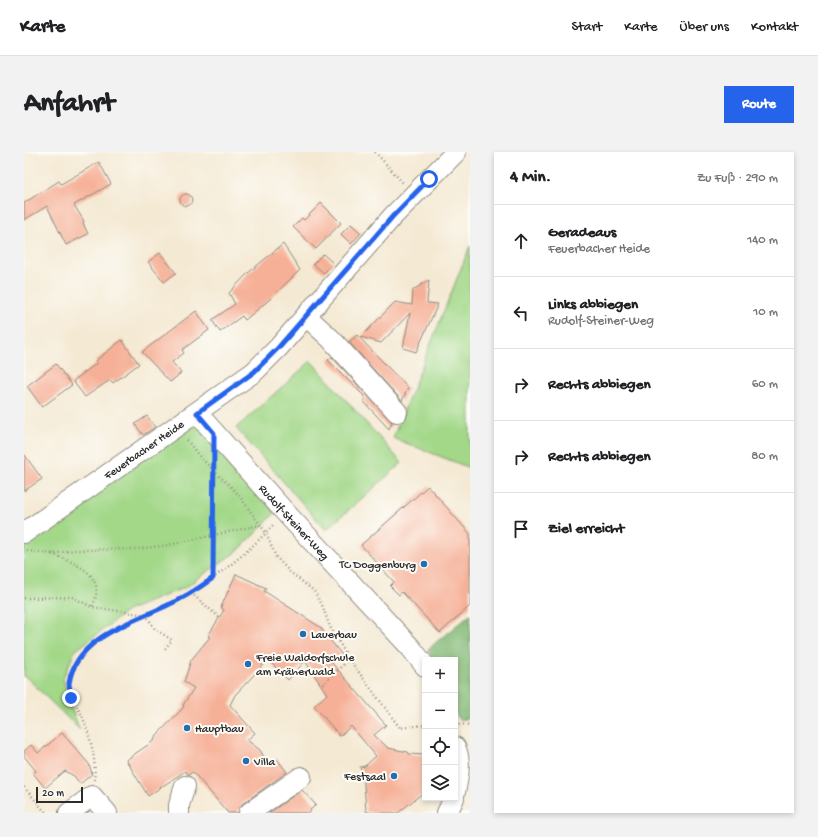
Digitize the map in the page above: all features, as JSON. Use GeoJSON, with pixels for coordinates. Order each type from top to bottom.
{"type":"FeatureCollection","features":[{"type":"Feature","properties":{"kind":"street","name":"Feuerbacher Heide"},"geometry":{"type":"LineString","coordinates":[[24,533],[254,372],[278,348],[414,194],[456,152]]}},
{"type":"Feature","properties":{"kind":"street"},"geometry":{"type":"LineString","coordinates":[[306,316],[331,339],[397,412]]}},
{"type":"Feature","properties":{"kind":"street","name":"Rudolf-Steiner-Weg"},"geometry":{"type":"LineString","coordinates":[[197,413],[285,512],[411,648],[422,662]]}},
{"type":"Feature","properties":{"kind":"street"},"geometry":{"type":"LineString","coordinates":[[458,753],[458,778]]}},
{"type":"Feature","properties":{"kind":"street"},"geometry":{"type":"LineString","coordinates":[[249,813],[301,777]]}},
{"type":"Feature","properties":{"kind":"street"},"geometry":{"type":"LineString","coordinates":[[179,813],[179,806],[185,786]]}},
{"type":"Feature","properties":{"kind":"street"},"geometry":{"type":"LineString","coordinates":[[69,813],[92,796],[107,813]]}},
{"type":"Feature","properties":{"kind":"street"},"geometry":{"type":"LineString","coordinates":[[448,813],[453,801]]}},
{"type":"Feature","properties":{"kind":"path"},"geometry":{"type":"LineString","coordinates":[[375,152],[414,194]]}},
{"type":"Feature","properties":{"kind":"path"},"geometry":{"type":"LineString","coordinates":[[213,578],[214,433]]}},
{"type":"Feature","properties":{"kind":"path"},"geometry":{"type":"LineString","coordinates":[[184,436],[199,456],[238,494],[266,533],[276,556],[290,572],[314,591],[322,605],[330,627],[348,659],[400,728],[422,725]]}},
{"type":"Feature","properties":{"kind":"path"},"geometry":{"type":"LineString","coordinates":[[92,796],[95,774],[93,756],[82,717],[71,698],[69,684],[82,655],[97,640],[112,630],[191,593],[213,578],[256,544],[285,512]]}},
{"type":"Feature","properties":{"kind":"path"},"geometry":{"type":"LineString","coordinates":[[52,554],[74,550],[138,550],[260,525]]}},
{"type":"Feature","properties":{"kind":"path"},"geometry":{"type":"LineString","coordinates":[[24,551],[52,554],[74,563],[92,578],[98,590],[97,598],[92,607]]}},
{"type":"Feature","properties":{"kind":"path"},"geometry":{"type":"LineString","coordinates":[[191,593],[220,618]]}},
{"type":"Feature","properties":{"kind":"path"},"geometry":{"type":"LineString","coordinates":[[24,598],[72,597],[92,607],[146,615],[155,629],[172,640],[164,650]]}},
{"type":"Feature","properties":{"kind":"path"},"geometry":{"type":"LineString","coordinates":[[320,686],[348,659]]}},
{"type":"Feature","properties":{"kind":"path"},"geometry":{"type":"LineString","coordinates":[[458,724],[470,724]]}},
{"type":"Feature","properties":{"kind":"path"},"geometry":{"type":"LineString","coordinates":[[24,787],[46,813]]}},
{"type":"Feature","properties":{"kind":"green space"},"geometry":{"type":"Polygon","coordinates":[[[470,246],[470,468],[393,438],[470,246]]]}},
{"type":"Feature","properties":{"kind":"green space"},"geometry":{"type":"Polygon","coordinates":[[[311,361],[402,463],[326,530],[236,428],[311,361]]]}},
{"type":"Feature","properties":{"kind":"green space"},"geometry":{"type":"Polygon","coordinates":[[[197,416],[275,513],[240,549],[186,587],[127,611],[75,651],[63,678],[69,703],[80,730],[26,677],[24,677],[24,539],[197,416]]]}},
{"type":"Feature","properties":{"kind":"green space"},"geometry":{"type":"Polygon","coordinates":[[[470,614],[470,718],[459,720],[458,718],[458,657],[432,657],[428,649],[470,614]]]}},
{"type":"Feature","properties":{"kind":"building"},"geometry":{"type":"Polygon","coordinates":[[[99,162],[111,184],[74,205],[84,221],[83,223],[88,234],[66,245],[47,206],[24,220],[24,203],[59,181],[61,184],[99,162]]]}},
{"type":"Feature","properties":{"kind":"building"},"geometry":{"type":"Polygon","coordinates":[[[184,194],[188,194],[192,200],[188,206],[184,206],[180,202],[180,198],[184,194]]]}},
{"type":"Feature","properties":{"kind":"building"},"geometry":{"type":"Polygon","coordinates":[[[321,203],[341,223],[316,249],[293,227],[302,218],[304,220],[321,203]]]}},
{"type":"Feature","properties":{"kind":"building"},"geometry":{"type":"Polygon","coordinates":[[[351,224],[361,233],[351,244],[341,234],[351,224]]]}},
{"type":"Feature","properties":{"kind":"building"},"geometry":{"type":"Polygon","coordinates":[[[283,244],[300,270],[270,299],[245,320],[242,316],[220,332],[212,320],[235,304],[229,293],[247,274],[283,244]]]}},
{"type":"Feature","properties":{"kind":"building"},"geometry":{"type":"Polygon","coordinates":[[[160,253],[176,273],[164,282],[148,262],[160,253]]]}},
{"type":"Feature","properties":{"kind":"building"},"geometry":{"type":"Polygon","coordinates":[[[323,254],[333,263],[324,273],[313,264],[323,254]]]}},
{"type":"Feature","properties":{"kind":"building"},"geometry":{"type":"Polygon","coordinates":[[[429,280],[427,303],[438,304],[416,352],[403,348],[410,313],[381,343],[361,337],[395,302],[412,305],[413,290],[429,280]]]}},
{"type":"Feature","properties":{"kind":"building"},"geometry":{"type":"Polygon","coordinates":[[[196,311],[209,330],[182,350],[184,353],[172,362],[181,373],[170,382],[142,352],[196,311]]]}},
{"type":"Feature","properties":{"kind":"building"},"geometry":{"type":"Polygon","coordinates":[[[357,335],[408,388],[402,401],[349,342],[357,335]]]}},
{"type":"Feature","properties":{"kind":"building"},"geometry":{"type":"Polygon","coordinates":[[[122,340],[139,364],[113,383],[110,380],[85,397],[73,381],[97,363],[95,361],[122,340]]]}},
{"type":"Feature","properties":{"kind":"building"},"geometry":{"type":"Polygon","coordinates":[[[332,357],[392,422],[389,429],[363,401],[366,398],[328,360],[332,357]]]}},
{"type":"Feature","properties":{"kind":"building"},"geometry":{"type":"Polygon","coordinates":[[[56,364],[72,385],[42,407],[27,386],[56,364]]]}},
{"type":"Feature","properties":{"kind":"building"},"geometry":{"type":"Polygon","coordinates":[[[147,416],[155,427],[143,435],[135,424],[147,416]]]}},
{"type":"Feature","properties":{"kind":"building"},"geometry":{"type":"Polygon","coordinates":[[[24,454],[42,479],[24,491],[24,454]]]}},
{"type":"Feature","properties":{"kind":"building","name":"TC Doggenburg"},"geometry":{"type":"Polygon","coordinates":[[[428,486],[470,534],[470,606],[440,633],[402,592],[399,595],[390,586],[394,582],[361,545],[428,486]]]}},
{"type":"Feature","properties":{"kind":"building"},"geometry":{"type":"Polygon","coordinates":[[[236,574],[266,588],[264,591],[320,627],[342,655],[332,663],[386,725],[374,735],[388,748],[408,752],[409,754],[422,755],[422,793],[398,813],[371,813],[366,811],[364,784],[360,767],[365,766],[376,756],[351,726],[340,736],[314,706],[327,694],[305,661],[288,680],[268,660],[235,695],[230,705],[255,733],[247,740],[260,750],[269,766],[277,759],[287,772],[242,804],[238,813],[228,813],[193,772],[188,775],[185,771],[148,796],[126,760],[155,740],[154,738],[184,707],[183,705],[194,688],[184,682],[191,660],[210,637],[208,636],[224,610],[221,607],[236,574]]]}},
{"type":"Feature","properties":{"kind":"building"},"geometry":{"type":"Polygon","coordinates":[[[62,733],[89,764],[92,774],[80,784],[74,776],[65,771],[45,788],[33,773],[36,771],[24,756],[24,751],[31,745],[38,753],[62,733]]]}},
{"type":"Feature","properties":{"kind":"building"},"geometry":{"type":"Polygon","coordinates":[[[302,790],[316,805],[310,810],[310,813],[269,813],[302,790]]]}},
{"type":"Feature","properties":{"kind":"place","name":"TC Doggenburg"},"geometry":{"type":"Point","coordinates":[424,564]}},
{"type":"Feature","properties":{"kind":"place","name":"Lauerbau"},"geometry":{"type":"Point","coordinates":[303,634]}},
{"type":"Feature","properties":{"kind":"place","name":"Freie Waldorfschule am Kräherwald"},"geometry":{"type":"Point","coordinates":[248,664]}},
{"type":"Feature","properties":{"kind":"place","name":"Hauptbau"},"geometry":{"type":"Point","coordinates":[187,728]}},
{"type":"Feature","properties":{"kind":"place","name":"Villa"},"geometry":{"type":"Point","coordinates":[246,761]}},
{"type":"Feature","properties":{"kind":"place","name":"Festsaal"},"geometry":{"type":"Point","coordinates":[394,776]}},
{"type":"Feature","properties":{"kind":"route"},"geometry":{"type":"LineString","coordinates":[[71,698],[69,684],[74,670],[82,655],[97,640],[112,630],[191,593],[213,578],[214,433],[197,413],[254,372],[278,348],[393,216],[429,179]]}}]}
